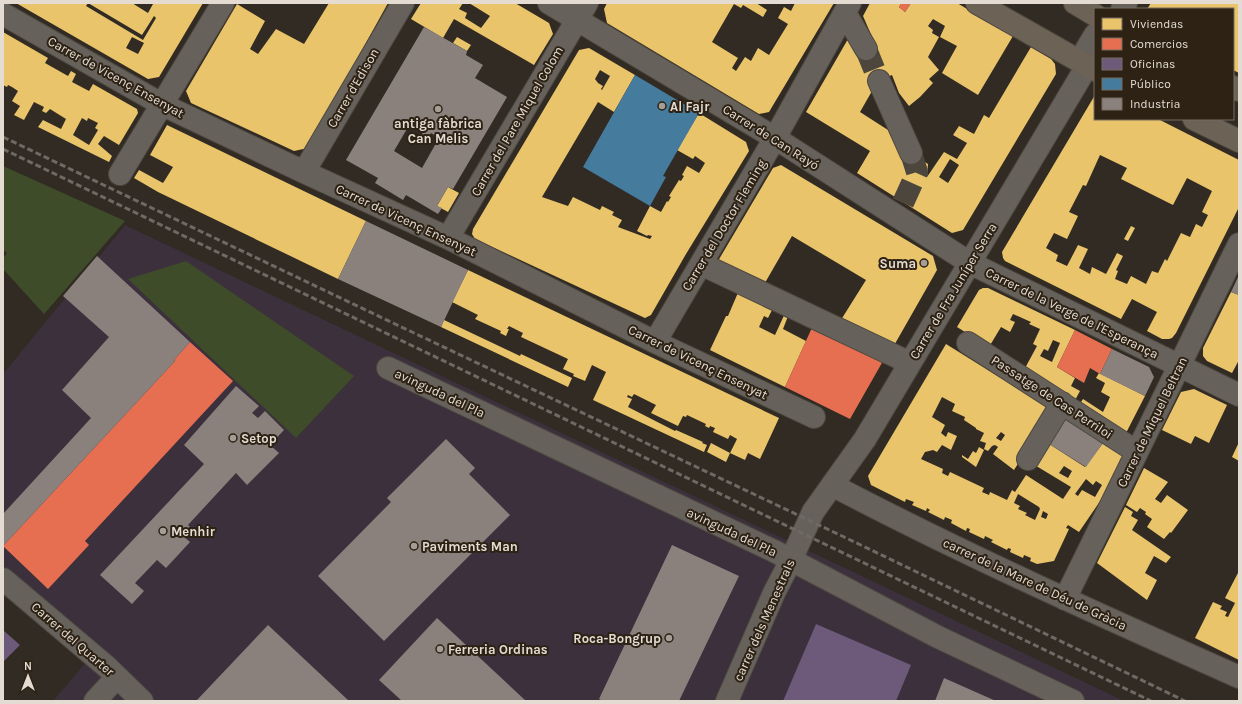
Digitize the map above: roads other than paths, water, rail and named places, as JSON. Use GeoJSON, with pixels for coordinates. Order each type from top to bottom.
{"type":"FeatureCollection","features":[{"type":"Feature","properties":{"kind":"main road"},"geometry":{"type":"LineString","coordinates":[[977,3],[1092,66]]}},
{"type":"Feature","properties":{"kind":"main road"},"geometry":{"type":"LineString","coordinates":[[1075,3],[1094,14]]}},
{"type":"Feature","properties":{"kind":"main road"},"geometry":{"type":"LineString","coordinates":[[1196,120],[1239,141]]}},
{"type":"Feature","properties":{"kind":"street"},"geometry":{"type":"LineString","coordinates":[[120,174],[163,105],[223,3]]}},
{"type":"Feature","properties":{"kind":"street","name":"Carrer d'Edison"},"geometry":{"type":"LineString","coordinates":[[304,172],[403,3]]}},
{"type":"Feature","properties":{"kind":"street","name":"Carrer de Can Rayó"},"geometry":{"type":"LineString","coordinates":[[549,3],[582,11],[775,138],[899,209],[970,263]]}},
{"type":"Feature","properties":{"kind":"street"},"geometry":{"type":"LineString","coordinates":[[848,8],[866,49]]}},
{"type":"Feature","properties":{"kind":"street","name":"Carrer del Doctor Fleming"},"geometry":{"type":"LineString","coordinates":[[655,342],[775,138],[848,8]]}},
{"type":"Feature","properties":{"kind":"street","name":"Carrer del Pare Miquel Colom"},"geometry":{"type":"LineString","coordinates":[[448,238],[582,11]]}},
{"type":"Feature","properties":{"kind":"street","name":"Carrer de Vicenç Ensenyat"},"geometry":{"type":"LineString","coordinates":[[3,14],[163,105],[448,238],[655,342],[814,417]]}},
{"type":"Feature","properties":{"kind":"street","name":"Carrer de Fra Juníper Serra"},"geometry":{"type":"LineString","coordinates":[[813,512],[865,439],[970,263],[1092,66],[1086,50],[1094,37]]}},
{"type":"Feature","properties":{"kind":"street"},"geometry":{"type":"LineString","coordinates":[[879,81],[911,153]]}},
{"type":"Feature","properties":{"kind":"street","name":"Carrer de Miquel Beltran"},"geometry":{"type":"LineString","coordinates":[[1065,599],[1239,244]]}},
{"type":"Feature","properties":{"kind":"street","name":"Carrer de la Verge de l'Esperança"},"geometry":{"type":"LineString","coordinates":[[970,263],[1239,395]]}},
{"type":"Feature","properties":{"kind":"street"},"geometry":{"type":"LineString","coordinates":[[701,264],[910,363]]}},
{"type":"Feature","properties":{"kind":"street","name":"Passatge de Cas Perriloi"},"geometry":{"type":"LineString","coordinates":[[968,343],[1137,452]]}},
{"type":"Feature","properties":{"kind":"street","name":"avinguda del Pla"},"geometry":{"type":"LineString","coordinates":[[388,368],[791,560],[938,637],[1073,701]]}},
{"type":"Feature","properties":{"kind":"street"},"geometry":{"type":"LineString","coordinates":[[1028,459],[1062,403]]}},
{"type":"Feature","properties":{"kind":"street","name":"carrer de la Mare de Déu de Gràcia"},"geometry":{"type":"LineString","coordinates":[[832,485],[872,507],[1065,599],[1239,677]]}},
{"type":"Feature","properties":{"kind":"street","name":"carrer dels Menestrals"},"geometry":{"type":"LineString","coordinates":[[727,701],[774,593],[813,512]]}},
{"type":"Feature","properties":{"kind":"street","name":"Carrer del Quarter"},"geometry":{"type":"LineString","coordinates":[[3,579],[117,677],[142,701]]}},
{"type":"Feature","properties":{"kind":"street"},"geometry":{"type":"LineString","coordinates":[[94,701],[117,677]]}},
{"type":"Feature","properties":{"kind":"street"},"geometry":{"type":"LineString","coordinates":[[117,677],[118,701]]}},
{"type":"Feature","properties":{"kind":"tunnel"},"geometry":{"type":"LineString","coordinates":[[866,49],[879,81]]}},
{"type":"Feature","properties":{"kind":"tunnel"},"geometry":{"type":"LineString","coordinates":[[903,203],[917,172],[911,153]]}},
{"type":"Feature","properties":{"kind":"railway"},"geometry":{"type":"LineString","coordinates":[[3,137],[842,536],[1185,701]]}},
{"type":"Feature","properties":{"kind":"railway"},"geometry":{"type":"LineString","coordinates":[[3,149],[1151,701]]}},
{"type":"Feature","properties":{"kind":"place","name":"Al Fajr"},"geometry":{"type":"Point","coordinates":[662,106]}},
{"type":"Feature","properties":{"kind":"place","name":"antiga fàbrica Can Melis"},"geometry":{"type":"Point","coordinates":[438,109]}},
{"type":"Feature","properties":{"kind":"place","name":"Suma"},"geometry":{"type":"Point","coordinates":[924,263]}},
{"type":"Feature","properties":{"kind":"place","name":"Setop"},"geometry":{"type":"Point","coordinates":[233,438]}},
{"type":"Feature","properties":{"kind":"place","name":"Menhir"},"geometry":{"type":"Point","coordinates":[163,531]}},
{"type":"Feature","properties":{"kind":"place","name":"Paviments Man"},"geometry":{"type":"Point","coordinates":[414,546]}},
{"type":"Feature","properties":{"kind":"place","name":"Roca-Bongrup"},"geometry":{"type":"Point","coordinates":[669,638]}},
{"type":"Feature","properties":{"kind":"place","name":"Ferreria Ordinas"},"geometry":{"type":"Point","coordinates":[440,649]}}]}
